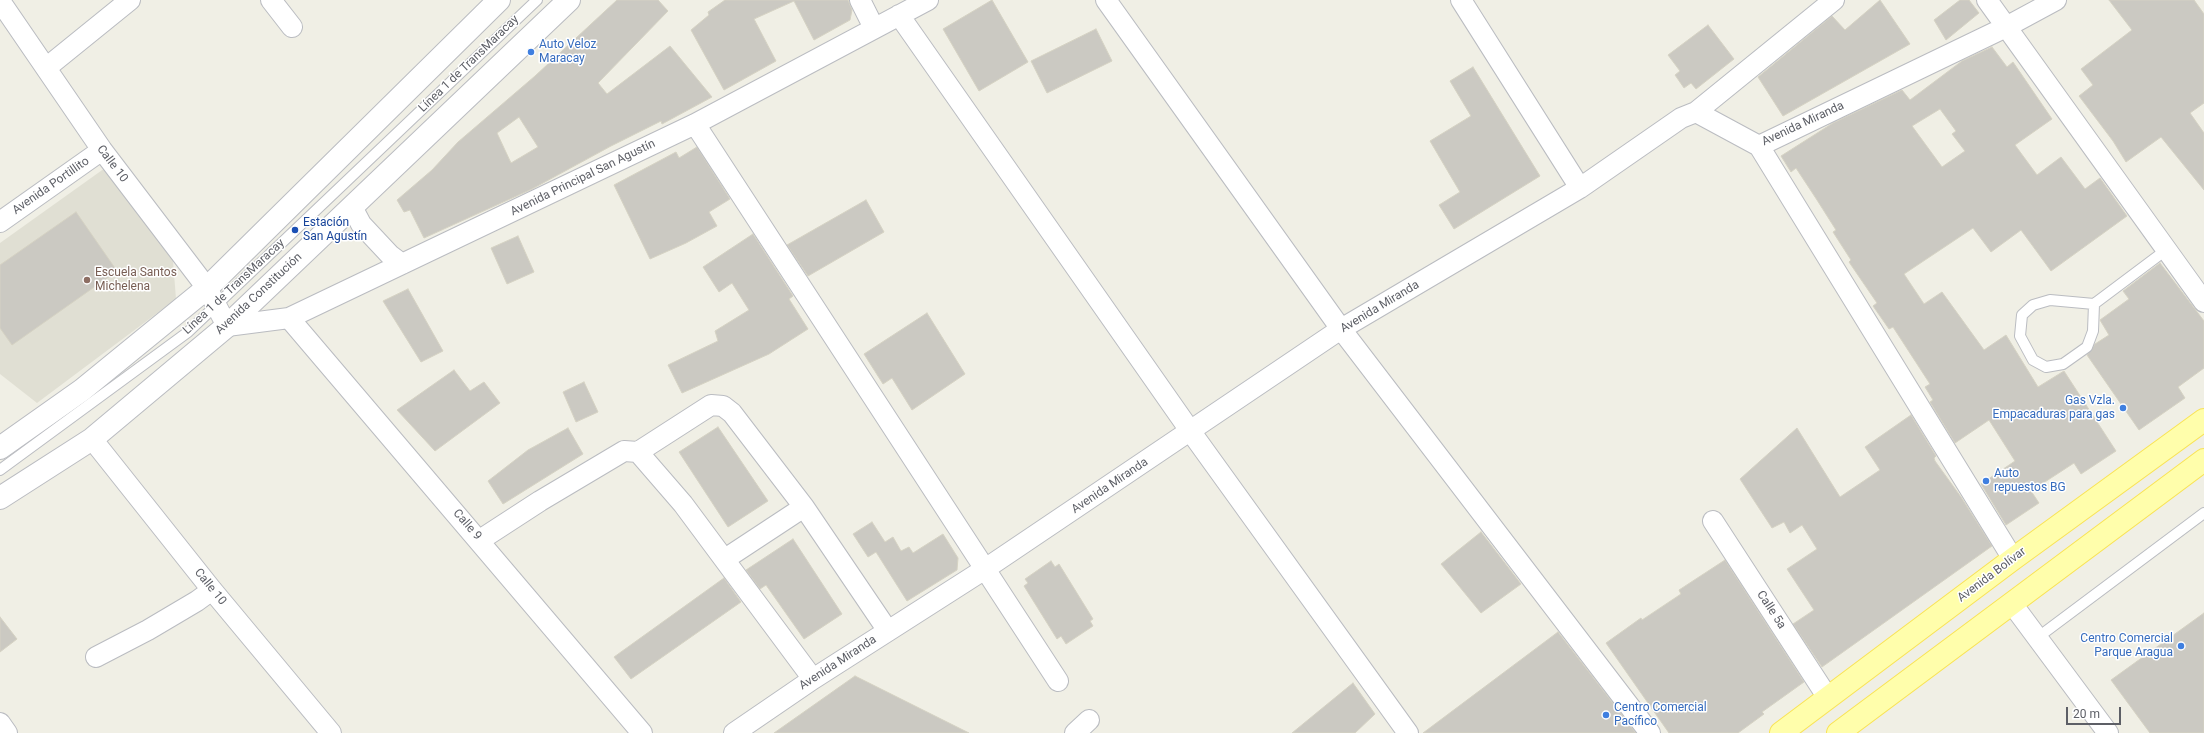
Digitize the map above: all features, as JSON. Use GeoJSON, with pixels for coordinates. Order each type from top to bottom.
{"type":"FeatureCollection","features":[{"type":"Feature","properties":{"kind":"main road","name":"Avenida Bolívar"},"geometry":{"type":"LineString","coordinates":[[1780,733],[2013,559],[2204,420]]}},
{"type":"Feature","properties":{"kind":"main road"},"geometry":{"type":"LineString","coordinates":[[1838,733],[2013,604],[2204,460]]}},
{"type":"Feature","properties":{"kind":"street"},"geometry":{"type":"LineString","coordinates":[[46,68],[130,0]]}},
{"type":"Feature","properties":{"kind":"street"},"geometry":{"type":"LineString","coordinates":[[271,0],[292,27]]}},
{"type":"Feature","properties":{"kind":"street","name":"Avenida Constitución"},"geometry":{"type":"LineString","coordinates":[[0,498],[92,439],[227,326],[569,0]]}},
{"type":"Feature","properties":{"kind":"street"},"geometry":{"type":"LineString","coordinates":[[860,0],[874,28]]}},
{"type":"Feature","properties":{"kind":"street","name":"Avenida Principal San Agustín"},"geometry":{"type":"LineString","coordinates":[[227,326],[289,318],[695,124],[928,0]]}},
{"type":"Feature","properties":{"kind":"street"},"geometry":{"type":"LineString","coordinates":[[1106,0],[1341,329],[1650,733]]}},
{"type":"Feature","properties":{"kind":"street"},"geometry":{"type":"LineString","coordinates":[[1461,0],[1580,188]]}},
{"type":"Feature","properties":{"kind":"street"},"geometry":{"type":"LineString","coordinates":[[1696,112],[1834,0]]}},
{"type":"Feature","properties":{"kind":"street"},"geometry":{"type":"LineString","coordinates":[[1987,0],[2204,302]]}},
{"type":"Feature","properties":{"kind":"street","name":"Avenida Miranda"},"geometry":{"type":"LineString","coordinates":[[734,733],[813,679],[985,569],[1191,432],[1341,329],[1580,188],[1681,118],[1696,112],[1759,146],[2006,27],[2056,0]]}},
{"type":"Feature","properties":{"kind":"street","name":"Calle 10"},"geometry":{"type":"LineString","coordinates":[[0,1],[102,150],[211,296],[227,326]]}},
{"type":"Feature","properties":{"kind":"street"},"geometry":{"type":"LineString","coordinates":[[0,448],[211,296],[494,2]]}},
{"type":"Feature","properties":{"kind":"street"},"geometry":{"type":"LineString","coordinates":[[898,15],[1191,432],[1408,733]]}},
{"type":"Feature","properties":{"kind":"street"},"geometry":{"type":"LineString","coordinates":[[695,124],[1058,681]]}},
{"type":"Feature","properties":{"kind":"street"},"geometry":{"type":"LineString","coordinates":[[1759,146],[2013,559]]}},
{"type":"Feature","properties":{"kind":"street","name":"Avenida Portillito"},"geometry":{"type":"LineString","coordinates":[[0,222],[102,150]]}},
{"type":"Feature","properties":{"kind":"street"},"geometry":{"type":"LineString","coordinates":[[352,207],[361,224],[390,255],[402,264]]}},
{"type":"Feature","properties":{"kind":"street","name":"Calle 9"},"geometry":{"type":"LineString","coordinates":[[289,318],[480,540],[642,733]]}},
{"type":"Feature","properties":{"kind":"street"},"geometry":{"type":"LineString","coordinates":[[480,540],[540,501],[624,452],[638,452],[711,404],[722,406],[732,413],[804,507],[888,631]]}},
{"type":"Feature","properties":{"kind":"street","name":"Calle 10"},"geometry":{"type":"LineString","coordinates":[[92,439],[212,590],[331,733]]}},
{"type":"Feature","properties":{"kind":"street"},"geometry":{"type":"LineString","coordinates":[[638,452],[683,504],[813,679]]}},
{"type":"Feature","properties":{"kind":"street"},"geometry":{"type":"LineString","coordinates":[[725,559],[804,507]]}},
{"type":"Feature","properties":{"kind":"street","name":"Calle 5a"},"geometry":{"type":"LineString","coordinates":[[1713,521],[1828,698]]}},
{"type":"Feature","properties":{"kind":"street"},"geometry":{"type":"LineString","coordinates":[[96,657],[148,630],[197,601],[212,590]]}},
{"type":"Feature","properties":{"kind":"street"},"geometry":{"type":"LineString","coordinates":[[2013,604],[2108,733]]}},
{"type":"Feature","properties":{"kind":"street"},"geometry":{"type":"LineString","coordinates":[[0,723],[7,733]]}},
{"type":"Feature","properties":{"kind":"lane","name":"Línea 1 de TransMaracay"},"geometry":{"type":"LineString","coordinates":[[0,470],[188,332],[211,296],[537,0]]}},
{"type":"Feature","properties":{"kind":"lane"},"geometry":{"type":"LineString","coordinates":[[2094,304],[2093,331],[2087,346],[2063,364],[2046,367],[2033,360],[2020,336],[2022,315],[2033,306],[2050,300],[2094,304],[2166,250]]}},
{"type":"Feature","properties":{"kind":"lane"},"geometry":{"type":"LineString","coordinates":[[2037,638],[2204,513]]}},
{"type":"Feature","properties":{"kind":"shaded area","name":"Escuela Santos Michelena"},"geometry":{"type":"Polygon","coordinates":[[[105,168],[173,261],[176,299],[37,403],[0,374],[0,243],[105,168]]]}},
{"type":"Feature","properties":{"kind":"building"},"geometry":{"type":"Polygon","coordinates":[[[617,0],[658,0],[668,11],[598,83],[607,94],[670,46],[712,97],[662,124],[661,121],[611,146],[532,189],[424,238],[410,210],[404,212],[397,200],[432,170],[458,142],[535,76],[617,0]],[[519,117],[497,133],[511,163],[538,147],[519,117]]]}},
{"type":"Feature","properties":{"kind":"building"},"geometry":{"type":"Polygon","coordinates":[[[725,0],[848,0],[852,10],[850,20],[814,40],[794,1],[754,19],[776,61],[724,90],[691,30],[709,15],[708,12],[725,0]]]}},
{"type":"Feature","properties":{"kind":"building"},"geometry":{"type":"Polygon","coordinates":[[[992,0],[1028,62],[979,91],[943,29],[992,0]]]}},
{"type":"Feature","properties":{"kind":"building"},"geometry":{"type":"Polygon","coordinates":[[[1880,0],[1910,44],[1783,116],[1758,77],[1832,16],[1845,30],[1880,0]]]}},
{"type":"Feature","properties":{"kind":"building"},"geometry":{"type":"Polygon","coordinates":[[[1960,0],[1969,0],[1979,13],[1946,40],[1934,20],[1960,0]]]}},
{"type":"Feature","properties":{"kind":"building"},"geometry":{"type":"Polygon","coordinates":[[[2109,0],[2194,0],[2204,14],[2204,103],[2190,113],[2204,133],[2204,190],[2161,137],[2126,162],[2113,141],[2079,96],[2093,85],[2081,69],[2132,30],[2109,0]]]}},
{"type":"Feature","properties":{"kind":"building"},"geometry":{"type":"Polygon","coordinates":[[[1708,25],[1734,59],[1696,89],[1691,83],[1684,88],[1675,75],[1680,71],[1668,55],[1708,25]]]}},
{"type":"Feature","properties":{"kind":"building"},"geometry":{"type":"Polygon","coordinates":[[[1096,29],[1112,61],[1047,93],[1031,61],[1096,29]]]}},
{"type":"Feature","properties":{"kind":"building"},"geometry":{"type":"Polygon","coordinates":[[[1992,47],[2007,67],[2013,62],[2052,119],[2015,145],[2037,175],[2061,157],[2085,189],[2100,178],[2127,216],[2051,271],[2021,230],[1991,252],[1973,228],[1904,274],[1924,304],[1942,292],[1984,350],[2006,335],[2038,387],[2064,371],[2116,451],[2081,474],[2074,463],[2031,491],[2039,503],[2006,525],[1981,484],[2015,461],[1989,420],[1955,443],[1930,402],[1933,400],[1925,387],[1930,384],[1893,327],[1889,329],[1873,306],[1877,303],[1849,262],[1851,260],[1833,232],[1836,230],[1817,200],[1796,168],[1791,172],[1781,156],[1833,123],[1902,90],[1910,100],[1962,61],[1992,47]],[[1940,109],[1912,126],[1942,167],[1965,151],[1952,134],[1956,131],[1940,109]]]}},
{"type":"Feature","properties":{"kind":"building"},"geometry":{"type":"Polygon","coordinates":[[[1473,67],[1540,176],[1454,229],[1439,205],[1460,192],[1430,141],[1471,116],[1450,81],[1473,67]]]}},
{"type":"Feature","properties":{"kind":"building"},"geometry":{"type":"Polygon","coordinates":[[[697,147],[730,199],[709,212],[717,226],[686,243],[650,259],[614,185],[676,152],[679,158],[697,147]]]}},
{"type":"Feature","properties":{"kind":"building"},"geometry":{"type":"Polygon","coordinates":[[[866,200],[884,232],[808,276],[787,245],[866,200]]]}},
{"type":"Feature","properties":{"kind":"building"},"geometry":{"type":"Polygon","coordinates":[[[76,212],[117,271],[12,345],[0,328],[0,265],[76,212]]]}},
{"type":"Feature","properties":{"kind":"building"},"geometry":{"type":"Polygon","coordinates":[[[753,234],[793,296],[789,299],[808,329],[769,354],[682,393],[668,365],[718,341],[715,331],[749,310],[732,283],[719,292],[703,267],[753,234]]]}},
{"type":"Feature","properties":{"kind":"building"},"geometry":{"type":"Polygon","coordinates":[[[518,236],[534,272],[507,284],[491,248],[518,236]]]}},
{"type":"Feature","properties":{"kind":"building"},"geometry":{"type":"Polygon","coordinates":[[[2160,263],[2204,321],[2204,368],[2178,387],[2185,398],[2139,430],[2087,355],[2095,344],[2109,335],[2100,320],[2129,299],[2123,291],[2160,263]]]}},
{"type":"Feature","properties":{"kind":"building"},"geometry":{"type":"Polygon","coordinates":[[[408,289],[443,351],[421,362],[383,301],[408,289]]]}},
{"type":"Feature","properties":{"kind":"building"},"geometry":{"type":"Polygon","coordinates":[[[927,313],[965,374],[912,410],[892,378],[883,384],[864,354],[927,313]]]}},
{"type":"Feature","properties":{"kind":"building"},"geometry":{"type":"Polygon","coordinates":[[[454,370],[470,391],[484,382],[500,403],[435,451],[397,410],[454,370]]]}},
{"type":"Feature","properties":{"kind":"building"},"geometry":{"type":"Polygon","coordinates":[[[584,382],[598,412],[576,422],[563,392],[584,382]]]}},
{"type":"Feature","properties":{"kind":"building"},"geometry":{"type":"Polygon","coordinates":[[[1911,415],[1936,456],[1934,458],[1935,461],[1961,497],[1992,546],[1822,667],[1793,624],[1814,610],[1787,569],[1817,549],[1802,525],[1790,533],[1784,522],[1772,528],[1740,479],[1797,428],[1840,497],[1880,470],[1865,447],[1911,415]]]}},
{"type":"Feature","properties":{"kind":"building"},"geometry":{"type":"Polygon","coordinates":[[[718,427],[768,501],[728,527],[679,452],[718,427]]]}},
{"type":"Feature","properties":{"kind":"building"},"geometry":{"type":"Polygon","coordinates":[[[568,428],[583,454],[503,504],[488,481],[528,450],[568,428]]]}},
{"type":"Feature","properties":{"kind":"building"},"geometry":{"type":"Polygon","coordinates":[[[872,522],[885,542],[893,537],[901,551],[909,547],[913,553],[943,534],[958,558],[957,570],[907,601],[876,552],[868,557],[853,534],[872,522]]]}},
{"type":"Feature","properties":{"kind":"building"},"geometry":{"type":"Polygon","coordinates":[[[1481,532],[1521,584],[1481,613],[1441,564],[1481,532]]]}},
{"type":"Feature","properties":{"kind":"building"},"geometry":{"type":"Polygon","coordinates":[[[793,539],[842,614],[804,639],[766,585],[760,589],[746,570],[793,539]]]}},
{"type":"Feature","properties":{"kind":"building"},"geometry":{"type":"Polygon","coordinates":[[[1725,560],[1804,682],[1762,712],[1764,714],[1738,733],[1669,733],[1606,643],[1641,618],[1642,620],[1681,594],[1679,590],[1725,560]]]}},
{"type":"Feature","properties":{"kind":"building"},"geometry":{"type":"Polygon","coordinates":[[[1051,561],[1055,567],[1059,564],[1093,619],[1090,621],[1093,626],[1066,644],[1061,636],[1057,639],[1024,586],[1028,583],[1025,579],[1051,561]]]}},
{"type":"Feature","properties":{"kind":"building"},"geometry":{"type":"Polygon","coordinates":[[[724,578],[741,602],[631,679],[614,657],[724,578]]]}},
{"type":"Feature","properties":{"kind":"building","name":"Centro Comercial Parque Aragua"},"geometry":{"type":"Polygon","coordinates":[[[2204,613],[2204,733],[2150,733],[2111,680],[2204,613]]]}},
{"type":"Feature","properties":{"kind":"building"},"geometry":{"type":"Polygon","coordinates":[[[0,617],[17,639],[0,652],[0,617]]]}},
{"type":"Feature","properties":{"kind":"building"},"geometry":{"type":"Polygon","coordinates":[[[1558,632],[1636,733],[1423,733],[1558,632]]]}},
{"type":"Feature","properties":{"kind":"building"},"geometry":{"type":"Polygon","coordinates":[[[855,676],[969,733],[774,733],[855,676]]]}},
{"type":"Feature","properties":{"kind":"building"},"geometry":{"type":"Polygon","coordinates":[[[1353,683],[1375,714],[1355,733],[1292,733],[1353,683]]]}},
{"type":"Feature","properties":{"kind":"place","name":"Auto Veloz Maracay"},"geometry":{"type":"Point","coordinates":[531,52]}},
{"type":"Feature","properties":{"kind":"place","name":"Estación San Agustín"},"geometry":{"type":"Point","coordinates":[295,230]}},
{"type":"Feature","properties":{"kind":"place","name":"Escuela Santos Michelena"},"geometry":{"type":"Point","coordinates":[87,280]}},
{"type":"Feature","properties":{"kind":"place","name":"Gas Vzla. Empacaduras para gas"},"geometry":{"type":"Point","coordinates":[2123,408]}},
{"type":"Feature","properties":{"kind":"place","name":"Auto repuestos BG"},"geometry":{"type":"Point","coordinates":[1986,481]}},
{"type":"Feature","properties":{"kind":"place","name":"Centro Comercial Parque Aragua"},"geometry":{"type":"Point","coordinates":[2181,646]}},
{"type":"Feature","properties":{"kind":"place","name":"Centro Comercial Pacífico"},"geometry":{"type":"Point","coordinates":[1606,715]}}]}
